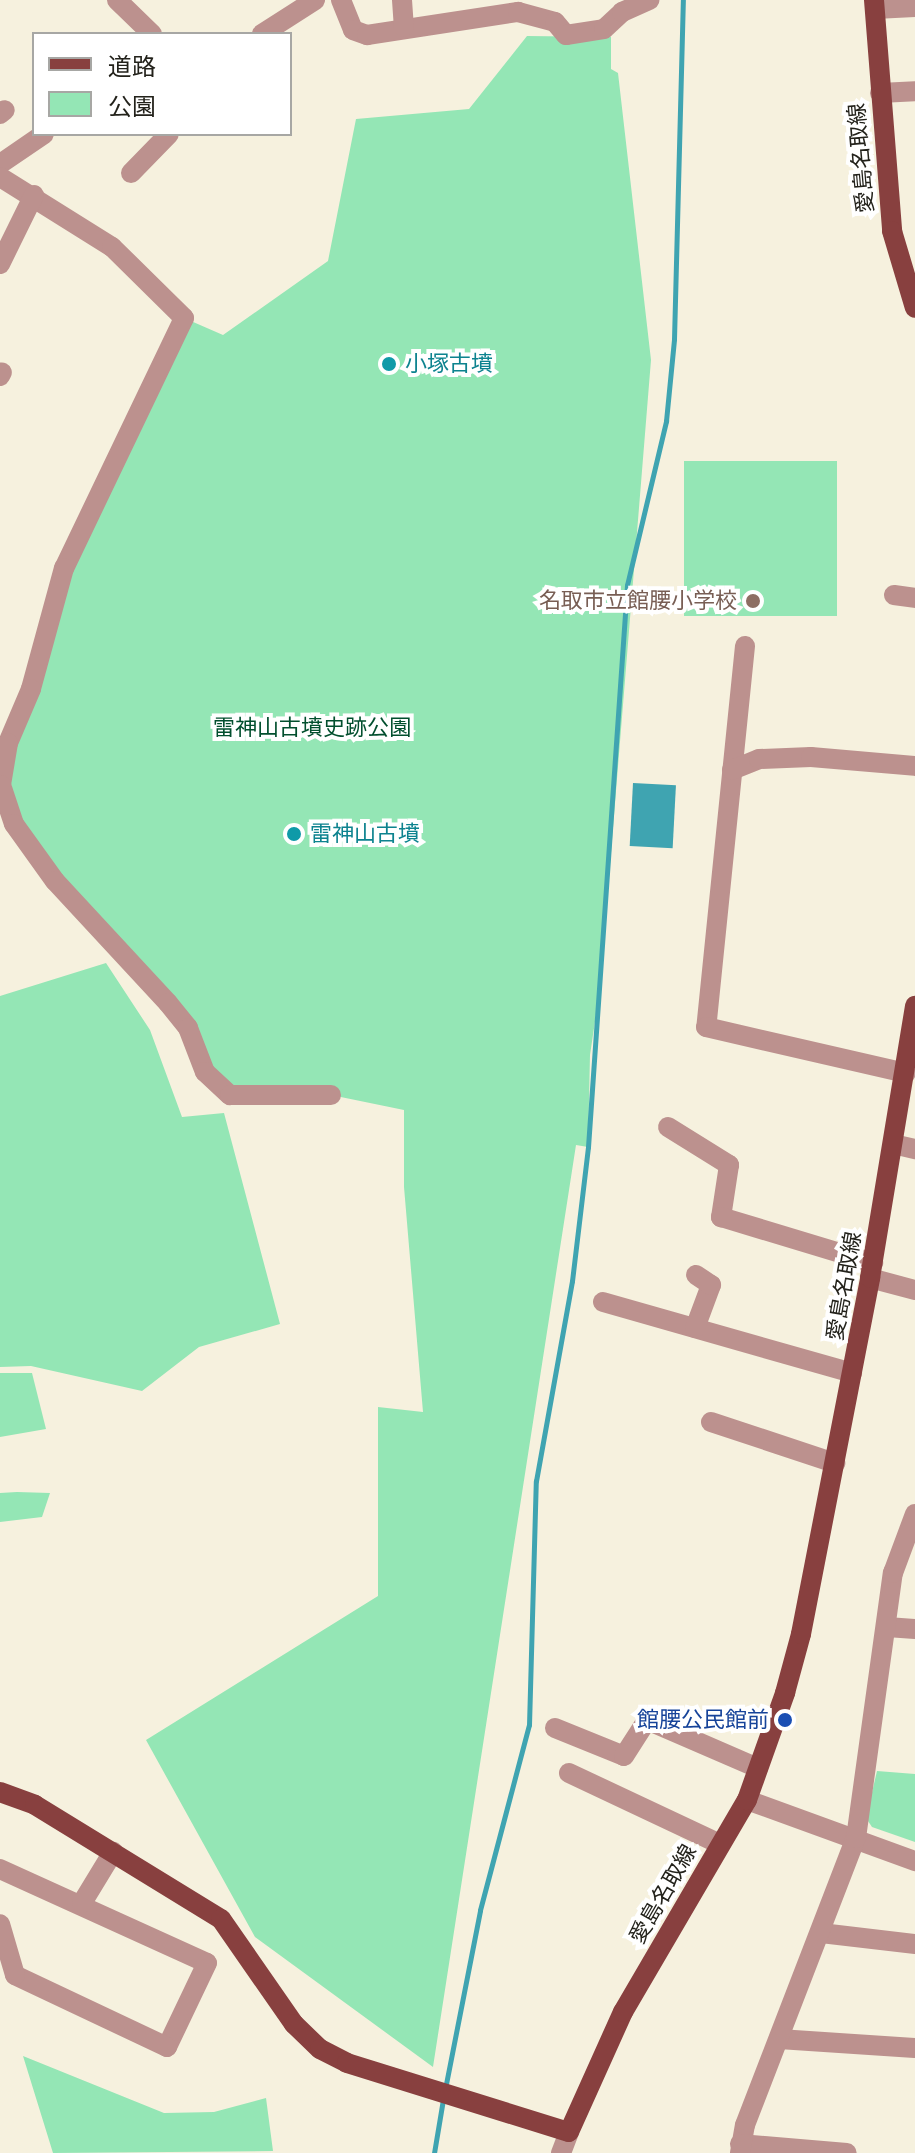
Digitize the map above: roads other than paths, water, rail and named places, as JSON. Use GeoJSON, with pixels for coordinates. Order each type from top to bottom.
{"type":"FeatureCollection","features":[{"type":"Feature","properties":{"kind":"main road","name":"愛島名取線"},"geometry":{"type":"LineString","coordinates":[[874,4],[892,231],[915,308]]}},
{"type":"Feature","properties":{"kind":"main road","name":"愛島名取線"},"geometry":{"type":"LineString","coordinates":[[569,2132],[623,2012],[747,1800],[801,1634],[872,1270],[915,1006]]}},
{"type":"Feature","properties":{"kind":"main road"},"geometry":{"type":"LineString","coordinates":[[0,1792],[35,1805],[221,1919],[294,2024],[320,2049],[347,2063],[569,2132]]}},
{"type":"Feature","properties":{"kind":"street"},"geometry":{"type":"LineString","coordinates":[[265,32],[315,0]]}},
{"type":"Feature","properties":{"kind":"street"},"geometry":{"type":"LineString","coordinates":[[341,0],[353,30],[367,35],[503,7],[534,13],[555,22],[566,35],[604,29],[622,12],[649,0]]}},
{"type":"Feature","properties":{"kind":"street"},"geometry":{"type":"LineString","coordinates":[[402,0],[404,27]]}},
{"type":"Feature","properties":{"kind":"street"},"geometry":{"type":"LineString","coordinates":[[131,3],[147,32]]}},
{"type":"Feature","properties":{"kind":"street"},"geometry":{"type":"LineString","coordinates":[[874,4],[915,7]]}},
{"type":"Feature","properties":{"kind":"street"},"geometry":{"type":"LineString","coordinates":[[880,93],[915,91]]}},
{"type":"Feature","properties":{"kind":"street"},"geometry":{"type":"LineString","coordinates":[[0,164],[41,136]]}},
{"type":"Feature","properties":{"kind":"street"},"geometry":{"type":"LineString","coordinates":[[131,173],[167,136]]}},
{"type":"Feature","properties":{"kind":"street"},"geometry":{"type":"LineString","coordinates":[[0,177],[34,195],[112,247],[184,318],[64,568],[31,689],[8,743],[1,785],[14,824],[55,881],[188,1028],[205,1072],[230,1095],[331,1095]]}},
{"type":"Feature","properties":{"kind":"street"},"geometry":{"type":"LineString","coordinates":[[0,264],[34,195]]}},
{"type":"Feature","properties":{"kind":"street"},"geometry":{"type":"LineString","coordinates":[[745,646],[706,1027],[906,1073]]}},
{"type":"Feature","properties":{"kind":"street"},"geometry":{"type":"LineString","coordinates":[[732,770],[759,759],[811,757],[915,766]]}},
{"type":"Feature","properties":{"kind":"street"},"geometry":{"type":"LineString","coordinates":[[668,1127],[729,1165],[721,1217],[872,1270],[915,1290]]}},
{"type":"Feature","properties":{"kind":"street"},"geometry":{"type":"LineString","coordinates":[[893,1144],[915,1149]]}},
{"type":"Feature","properties":{"kind":"street"},"geometry":{"type":"LineString","coordinates":[[695,1328],[711,1285],[696,1275]]}},
{"type":"Feature","properties":{"kind":"street"},"geometry":{"type":"LineString","coordinates":[[603,1302],[852,1373]]}},
{"type":"Feature","properties":{"kind":"street"},"geometry":{"type":"LineString","coordinates":[[711,1422],[835,1463]]}},
{"type":"Feature","properties":{"kind":"street"},"geometry":{"type":"LineString","coordinates":[[847,2153],[740,2148],[856,1838],[893,1573],[914,1517]]}},
{"type":"Feature","properties":{"kind":"street"},"geometry":{"type":"LineString","coordinates":[[887,1627],[915,1629]]}},
{"type":"Feature","properties":{"kind":"street"},"geometry":{"type":"LineString","coordinates":[[555,1728],[624,1756],[647,1720],[758,1768]]}},
{"type":"Feature","properties":{"kind":"street"},"geometry":{"type":"LineString","coordinates":[[569,1773],[720,1844]]}},
{"type":"Feature","properties":{"kind":"street"},"geometry":{"type":"LineString","coordinates":[[747,1800],[915,1861]]}},
{"type":"Feature","properties":{"kind":"street"},"geometry":{"type":"LineString","coordinates":[[82,1903],[113,1852]]}},
{"type":"Feature","properties":{"kind":"street"},"geometry":{"type":"LineString","coordinates":[[0,1869],[82,1903],[207,1963],[167,2047],[15,1975],[0,1924]]}},
{"type":"Feature","properties":{"kind":"street"},"geometry":{"type":"LineString","coordinates":[[821,1933],[915,1944]]}},
{"type":"Feature","properties":{"kind":"street"},"geometry":{"type":"LineString","coordinates":[[779,2039],[915,2048]]}},
{"type":"Feature","properties":{"kind":"street"},"geometry":{"type":"LineString","coordinates":[[561,2153],[569,2132]]}},
{"type":"Feature","properties":{"kind":"water"},"geometry":{"type":"Polygon","coordinates":[[[633,783],[676,785],[673,848],[630,846],[633,783]]]}},
{"type":"Feature","properties":{"kind":"waterway"},"geometry":{"type":"LineString","coordinates":[[445,2089],[480,1910],[529,1725],[536,1481],[572,1281],[588,1147],[627,585],[666,421],[674,339],[683,0]]}},
{"type":"Feature","properties":{"kind":"waterway"},"geometry":{"type":"LineString","coordinates":[[434,2153],[443,2099]]}},
{"type":"Feature","properties":{"kind":"place","name":"小塚古墳"},"geometry":{"type":"Point","coordinates":[389,364]}},
{"type":"Feature","properties":{"kind":"place","name":"名取市立館腰小学校"},"geometry":{"type":"Point","coordinates":[753,601]}},
{"type":"Feature","properties":{"kind":"place","name":"雷神山古墳"},"geometry":{"type":"Point","coordinates":[294,834]}},
{"type":"Feature","properties":{"kind":"place","name":"館腰公民館前"},"geometry":{"type":"Point","coordinates":[785,1720]}},
{"type":"Feature","properties":{"kind":"park label","name":"雷神山古墳史跡公園"},"geometry":{"type":"Point","coordinates":[312,728]}}]}
